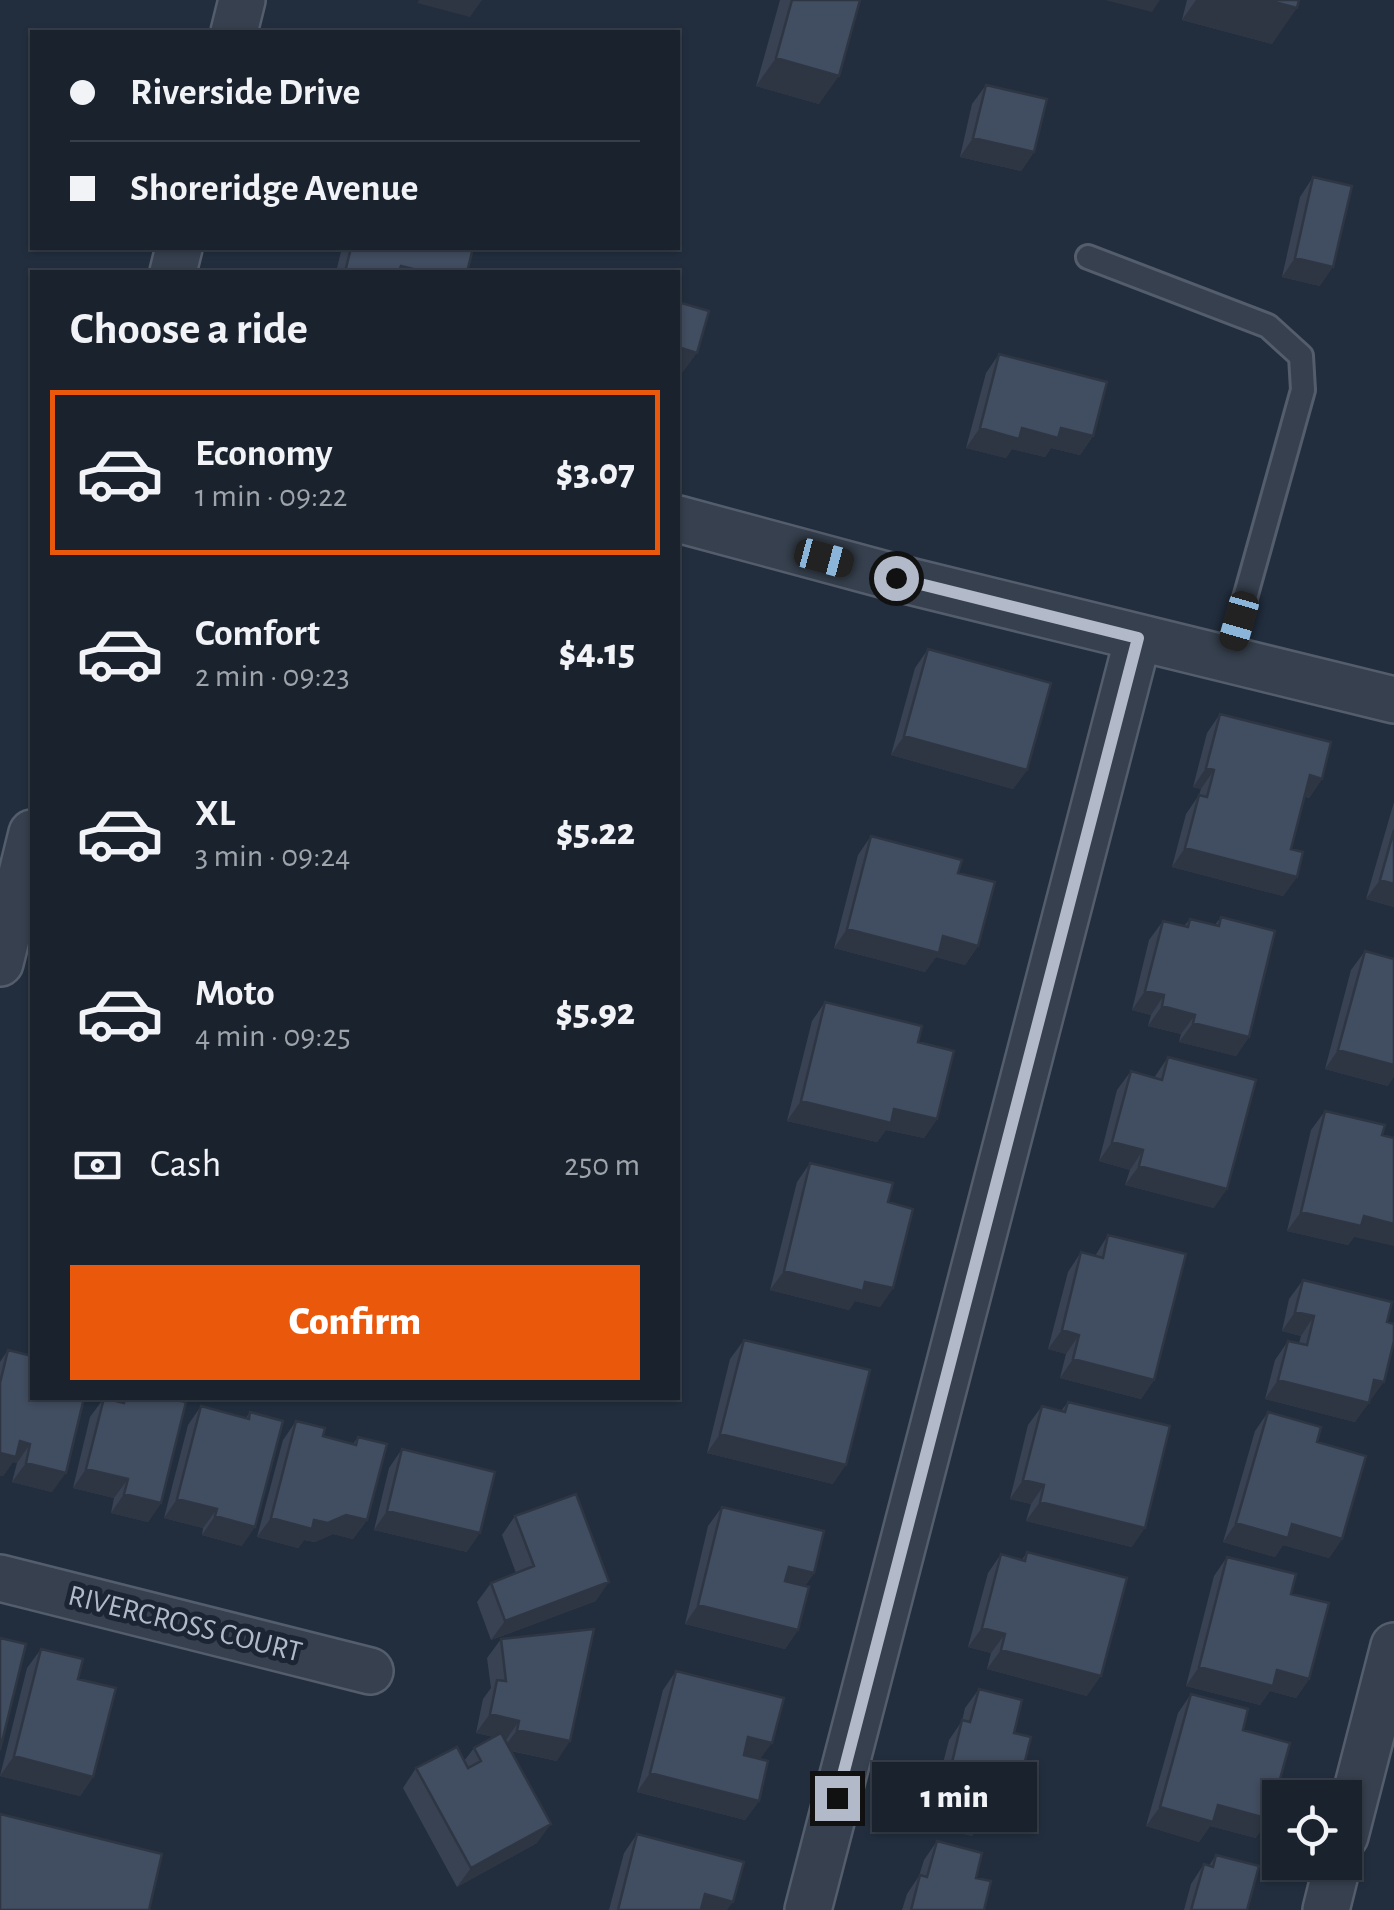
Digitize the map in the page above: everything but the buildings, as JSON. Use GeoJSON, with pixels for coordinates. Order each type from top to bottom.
{"type":"FeatureCollection","features":[{"type":"Feature","properties":{"kind":"street"},"geometry":{"type":"LineString","coordinates":[[234,30],[242,0]]}},
{"type":"Feature","properties":{"kind":"street"},"geometry":{"type":"LineString","coordinates":[[680,521],[896,578],[1394,700]]}},
{"type":"Feature","properties":{"kind":"street"},"geometry":{"type":"LineString","coordinates":[[808,1910],[1138,638]]}},
{"type":"Feature","properties":{"kind":"street"},"geometry":{"type":"LineString","coordinates":[[0,963],[30,841]]}},
{"type":"Feature","properties":{"kind":"street","name":"RIVERCROSS COURT"},"geometry":{"type":"LineString","coordinates":[[0,1578],[370,1671]]}},
{"type":"Feature","properties":{"kind":"street"},"geometry":{"type":"LineString","coordinates":[[1359,1780],[1394,1646]]}},
{"type":"Feature","properties":{"kind":"street"},"geometry":{"type":"LineString","coordinates":[[1326,1910],[1334,1880]]}},
{"type":"Feature","properties":{"kind":"lane"},"geometry":{"type":"LineString","coordinates":[[1088,256],[1268,326],[1301,356],[1304,390],[1228,660]]}},
{"type":"Feature","properties":{"kind":"route"},"geometry":{"type":"LineString","coordinates":[[837,1798],[1138,638],[896,578]]}}]}
